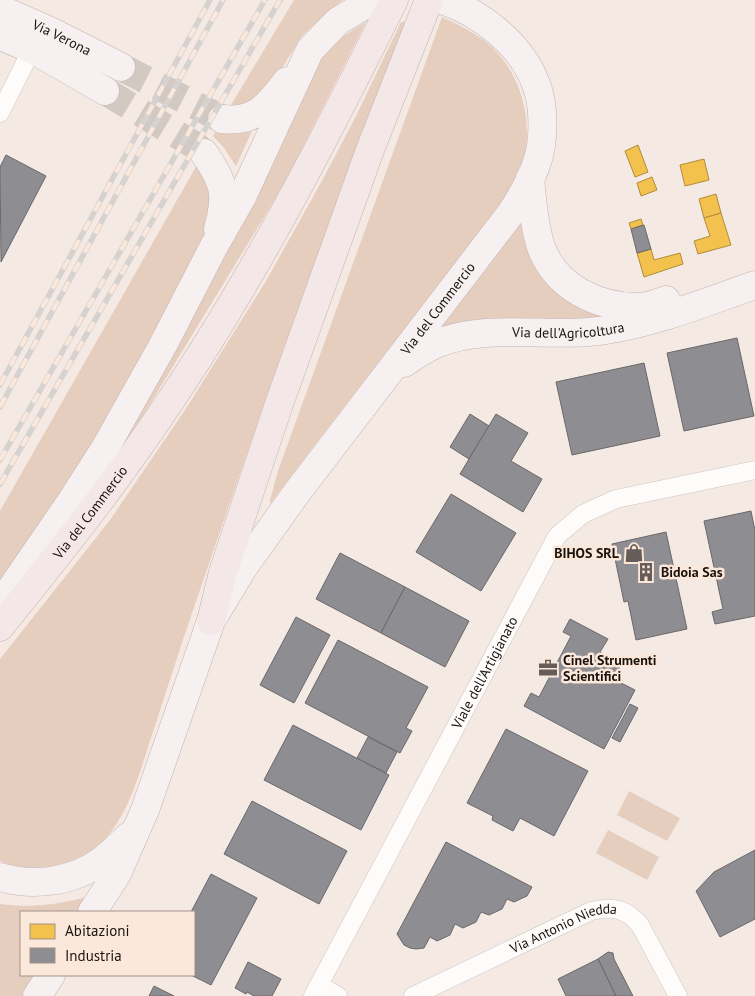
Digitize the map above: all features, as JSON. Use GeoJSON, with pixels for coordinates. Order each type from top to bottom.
{"type":"FeatureCollection","features":[{"type":"Feature","properties":{"kind":"highway","name":"Via del Commercio"},"geometry":{"type":"LineString","coordinates":[[0,627],[79,528],[157,422],[234,301],[300,184],[394,0]]}},
{"type":"Feature","properties":{"kind":"highway","name":"Via del Commercio"},"geometry":{"type":"LineString","coordinates":[[211,621],[222,572],[278,407],[370,150],[429,0]]}},
{"type":"Feature","properties":{"kind":"main road","name":"Via del Commercio"},"geometry":{"type":"LineString","coordinates":[[0,605],[104,450],[163,346],[213,248],[243,195],[310,50],[338,22],[370,2],[378,0]]}},
{"type":"Feature","properties":{"kind":"main road","name":"Via del Commercio"},"geometry":{"type":"LineString","coordinates":[[93,911],[117,874],[153,792],[211,621],[265,535],[511,214],[537,161],[542,138],[541,108],[536,84],[520,56],[506,40],[474,15],[455,4],[442,0]]}},
{"type":"Feature","properties":{"kind":"main road","name":"Via Verona"},"geometry":{"type":"LineString","coordinates":[[0,9],[50,31],[121,67]]}},
{"type":"Feature","properties":{"kind":"main road","name":"Via Verona"},"geometry":{"type":"LineString","coordinates":[[0,36],[32,49],[105,91]]}},
{"type":"Feature","properties":{"kind":"main road"},"geometry":{"type":"LineString","coordinates":[[222,119],[246,119],[256,114],[274,99],[310,50]]}},
{"type":"Feature","properties":{"kind":"main road"},"geometry":{"type":"LineString","coordinates":[[204,153],[219,175],[223,190],[222,212],[213,248]]}},
{"type":"Feature","properties":{"kind":"main road","name":"Via dell'Agricoltura"},"geometry":{"type":"LineString","coordinates":[[530,178],[533,207],[541,247],[555,271],[569,285],[585,296],[602,302],[642,307],[755,271]]}},
{"type":"Feature","properties":{"kind":"main road","name":"Via dell'Agricoltura"},"geometry":{"type":"LineString","coordinates":[[386,376],[417,354],[450,339],[493,333],[604,331],[666,316],[755,285]]}},
{"type":"Feature","properties":{"kind":"main road","name":"Via del Commercio"},"geometry":{"type":"LineString","coordinates":[[0,877],[29,882],[48,882],[66,878],[101,862],[137,828]]}},
{"type":"Feature","properties":{"kind":"main road"},"geometry":{"type":"LineString","coordinates":[[37,996],[50,976]]}},
{"type":"Feature","properties":{"kind":"street","name":"Via Verona"},"geometry":{"type":"LineString","coordinates":[[0,113],[32,49]]}},
{"type":"Feature","properties":{"kind":"street","name":"Viale dell'Artigianato"},"geometry":{"type":"LineString","coordinates":[[316,991],[557,536],[583,514],[616,499],[755,470]]}},
{"type":"Feature","properties":{"kind":"street","name":"Via Antonio Niedda"},"geometry":{"type":"LineString","coordinates":[[413,996],[580,916],[604,908],[625,911],[640,924],[678,996]]}},
{"type":"Feature","properties":{"kind":"street"},"geometry":{"type":"LineString","coordinates":[[316,991],[338,996]]}},
{"type":"Feature","properties":{"kind":"shaded area"},"geometry":{"type":"Polygon","coordinates":[[[294,0],[343,0],[302,36],[267,92],[249,104],[231,105],[294,0]]]}},
{"type":"Feature","properties":{"kind":"shaded area"},"geometry":{"type":"Polygon","coordinates":[[[442,17],[485,41],[506,63],[513,76],[524,104],[526,119],[526,150],[521,167],[500,206],[270,504],[278,471],[442,17]]]}},
{"type":"Feature","properties":{"kind":"shaded area"},"geometry":{"type":"Polygon","coordinates":[[[406,21],[292,325],[128,804],[105,839],[83,856],[70,862],[41,867],[27,867],[0,861],[0,659],[110,520],[187,407],[266,281],[355,118],[401,22],[406,21]]]}},
{"type":"Feature","properties":{"kind":"shaded area"},"geometry":{"type":"Polygon","coordinates":[[[366,22],[283,186],[141,419],[111,463],[183,335],[234,238],[301,89],[323,55],[342,37],[366,22]]]}},
{"type":"Feature","properties":{"kind":"shaded area"},"geometry":{"type":"Polygon","coordinates":[[[217,129],[234,133],[252,131],[236,166],[213,136],[217,129]]]}},
{"type":"Feature","properties":{"kind":"shaded area"},"geometry":{"type":"Polygon","coordinates":[[[201,158],[212,178],[211,223],[157,329],[96,437],[70,480],[0,585],[0,511],[201,158]]]}},
{"type":"Feature","properties":{"kind":"shaded area"},"geometry":{"type":"Polygon","coordinates":[[[522,222],[615,317],[438,332],[441,326],[522,222]]]}},
{"type":"Feature","properties":{"kind":"shaded area"},"geometry":{"type":"Polygon","coordinates":[[[629,791],[680,818],[667,841],[617,815],[629,791]]]}},
{"type":"Feature","properties":{"kind":"shaded area"},"geometry":{"type":"Polygon","coordinates":[[[608,830],[659,857],[647,880],[596,853],[608,830]]]}},
{"type":"Feature","properties":{"kind":"shaded area"},"geometry":{"type":"Polygon","coordinates":[[[83,898],[86,900],[79,911],[20,911],[20,976],[35,976],[23,996],[0,996],[0,904],[21,906],[83,898]]]}},
{"type":"Feature","properties":{"kind":"building: Abitazioni"},"geometry":{"type":"Polygon","coordinates":[[[638,145],[648,172],[635,177],[625,151],[638,145]]]}},
{"type":"Feature","properties":{"kind":"building: Abitazioni"},"geometry":{"type":"Polygon","coordinates":[[[704,159],[709,180],[685,186],[680,165],[704,159]]]}},
{"type":"Feature","properties":{"kind":"building: Abitazioni"},"geometry":{"type":"Polygon","coordinates":[[[652,177],[657,190],[641,196],[637,183],[652,177]]]}},
{"type":"Feature","properties":{"kind":"building: Abitazioni"},"geometry":{"type":"Polygon","coordinates":[[[716,194],[721,213],[704,218],[699,199],[716,194]]]}},
{"type":"Feature","properties":{"kind":"building: Abitazioni"},"geometry":{"type":"Polygon","coordinates":[[[721,213],[731,245],[698,254],[694,241],[710,236],[704,218],[721,213]]]}},
{"type":"Feature","properties":{"kind":"building: Abitazioni"},"geometry":{"type":"Polygon","coordinates":[[[641,219],[643,225],[631,229],[629,223],[641,219]]]}},
{"type":"Feature","properties":{"kind":"building: Abitazioni"},"geometry":{"type":"Polygon","coordinates":[[[651,249],[654,260],[680,253],[683,264],[644,277],[637,253],[651,249]]]}},
{"type":"Feature","properties":{"kind":"building: Industria"},"geometry":{"type":"Polygon","coordinates":[[[6,155],[46,176],[1,262],[0,167],[6,155]]]}},
{"type":"Feature","properties":{"kind":"building: Industria"},"geometry":{"type":"Polygon","coordinates":[[[644,225],[651,249],[637,253],[631,229],[644,225]]]}},
{"type":"Feature","properties":{"kind":"building: Industria"},"geometry":{"type":"Polygon","coordinates":[[[737,338],[754,416],[684,431],[667,353],[737,338]]]}},
{"type":"Feature","properties":{"kind":"building: Industria"},"geometry":{"type":"Polygon","coordinates":[[[644,363],[660,436],[572,455],[556,382],[644,363]]]}},
{"type":"Feature","properties":{"kind":"building: Industria"},"geometry":{"type":"Polygon","coordinates":[[[470,414],[489,426],[469,459],[450,447],[470,414]]]}},
{"type":"Feature","properties":{"kind":"building: Industria"},"geometry":{"type":"Polygon","coordinates":[[[496,414],[528,433],[511,461],[542,479],[523,512],[460,474],[496,414]]]}},
{"type":"Feature","properties":{"kind":"building: Industria"},"geometry":{"type":"Polygon","coordinates":[[[451,494],[516,533],[481,591],[416,552],[451,494]]]}},
{"type":"Feature","properties":{"kind":"building: Industria"},"geometry":{"type":"Polygon","coordinates":[[[751,511],[755,531],[755,616],[715,624],[712,612],[723,609],[704,521],[751,511]]]}},
{"type":"Feature","properties":{"kind":"building: Industria","name":"Bidoia Sas"},"geometry":{"type":"Polygon","coordinates":[[[666,532],[687,629],[636,640],[628,601],[624,602],[612,544],[666,532]]]}},
{"type":"Feature","properties":{"kind":"building: Industria"},"geometry":{"type":"Polygon","coordinates":[[[340,553],[405,587],[381,633],[316,599],[340,553]]]}},
{"type":"Feature","properties":{"kind":"building: Industria"},"geometry":{"type":"Polygon","coordinates":[[[405,587],[469,621],[445,667],[381,633],[405,587]]]}},
{"type":"Feature","properties":{"kind":"building: Industria"},"geometry":{"type":"Polygon","coordinates":[[[296,617],[330,635],[294,703],[260,685],[296,617]]]}},
{"type":"Feature","properties":{"kind":"building: Industria"},"geometry":{"type":"Polygon","coordinates":[[[570,619],[608,639],[600,652],[621,664],[613,679],[635,690],[604,749],[524,706],[531,693],[539,697],[571,636],[563,632],[570,619]]]}},
{"type":"Feature","properties":{"kind":"building: Industria"},"geometry":{"type":"Polygon","coordinates":[[[338,640],[428,687],[406,728],[412,731],[400,753],[305,703],[338,640]]]}},
{"type":"Feature","properties":{"kind":"building: Industria"},"geometry":{"type":"Polygon","coordinates":[[[630,704],[638,708],[620,742],[612,738],[630,704]]]}},
{"type":"Feature","properties":{"kind":"building: Industria"},"geometry":{"type":"Polygon","coordinates":[[[293,725],[389,775],[361,830],[264,780],[293,725]]]}},
{"type":"Feature","properties":{"kind":"building: Industria"},"geometry":{"type":"Polygon","coordinates":[[[506,729],[588,771],[554,836],[520,818],[513,831],[492,820],[493,816],[467,803],[506,729]]]}},
{"type":"Feature","properties":{"kind":"building: Industria"},"geometry":{"type":"Polygon","coordinates":[[[368,737],[397,752],[386,773],[357,758],[368,737]]]}},
{"type":"Feature","properties":{"kind":"building: Industria"},"geometry":{"type":"Polygon","coordinates":[[[252,801],[347,851],[319,904],[224,854],[252,801]]]}},
{"type":"Feature","properties":{"kind":"building: Industria"},"geometry":{"type":"Polygon","coordinates":[[[446,842],[532,887],[527,896],[514,902],[507,899],[502,909],[489,915],[481,912],[476,922],[463,928],[455,924],[450,935],[437,941],[430,937],[424,948],[410,948],[404,945],[397,934],[446,842]]]}},
{"type":"Feature","properties":{"kind":"building: Industria"},"geometry":{"type":"Polygon","coordinates":[[[755,850],[755,919],[720,937],[696,891],[714,872],[755,850]]]}},
{"type":"Feature","properties":{"kind":"building: Industria"},"geometry":{"type":"Polygon","coordinates":[[[211,874],[257,898],[211,985],[193,976],[195,976],[195,911],[192,911],[211,874]]]}},
{"type":"Feature","properties":{"kind":"building: Industria"},"geometry":{"type":"Polygon","coordinates":[[[608,952],[613,953],[614,959],[633,996],[616,996],[598,959],[608,952]]]}},
{"type":"Feature","properties":{"kind":"building: Industria"},"geometry":{"type":"Polygon","coordinates":[[[598,959],[616,996],[566,996],[558,979],[598,959]]]}},
{"type":"Feature","properties":{"kind":"building: Industria"},"geometry":{"type":"Polygon","coordinates":[[[248,962],[281,979],[272,996],[254,996],[235,988],[248,962]]]}},
{"type":"Feature","properties":{"kind":"building: Industria"},"geometry":{"type":"Polygon","coordinates":[[[154,986],[174,996],[149,996],[154,986]]]}},
{"type":"Feature","properties":{"kind":"tunnel"},"geometry":{"type":"LineString","coordinates":[[121,67],[222,119]]}},
{"type":"Feature","properties":{"kind":"tunnel"},"geometry":{"type":"LineString","coordinates":[[105,91],[196,146],[204,153]]}},
{"type":"Feature","properties":{"kind":"railway"},"geometry":{"type":"LineString","coordinates":[[0,385],[210,0]]}},
{"type":"Feature","properties":{"kind":"railway"},"geometry":{"type":"LineString","coordinates":[[0,407],[223,0]]}},
{"type":"Feature","properties":{"kind":"railway"},"geometry":{"type":"LineString","coordinates":[[0,460],[265,0]]}},
{"type":"Feature","properties":{"kind":"railway"},"geometry":{"type":"LineString","coordinates":[[0,484],[280,0]]}},
{"type":"Feature","properties":{"kind":"place","name":"BIHOS SRL"},"geometry":{"type":"Point","coordinates":[634,553]}},
{"type":"Feature","properties":{"kind":"place","name":"Bidoia Sas"},"geometry":{"type":"Point","coordinates":[646,572]}},
{"type":"Feature","properties":{"kind":"place","name":"Cinel Strumenti Scientifici"},"geometry":{"type":"Point","coordinates":[548,668]}}]}
